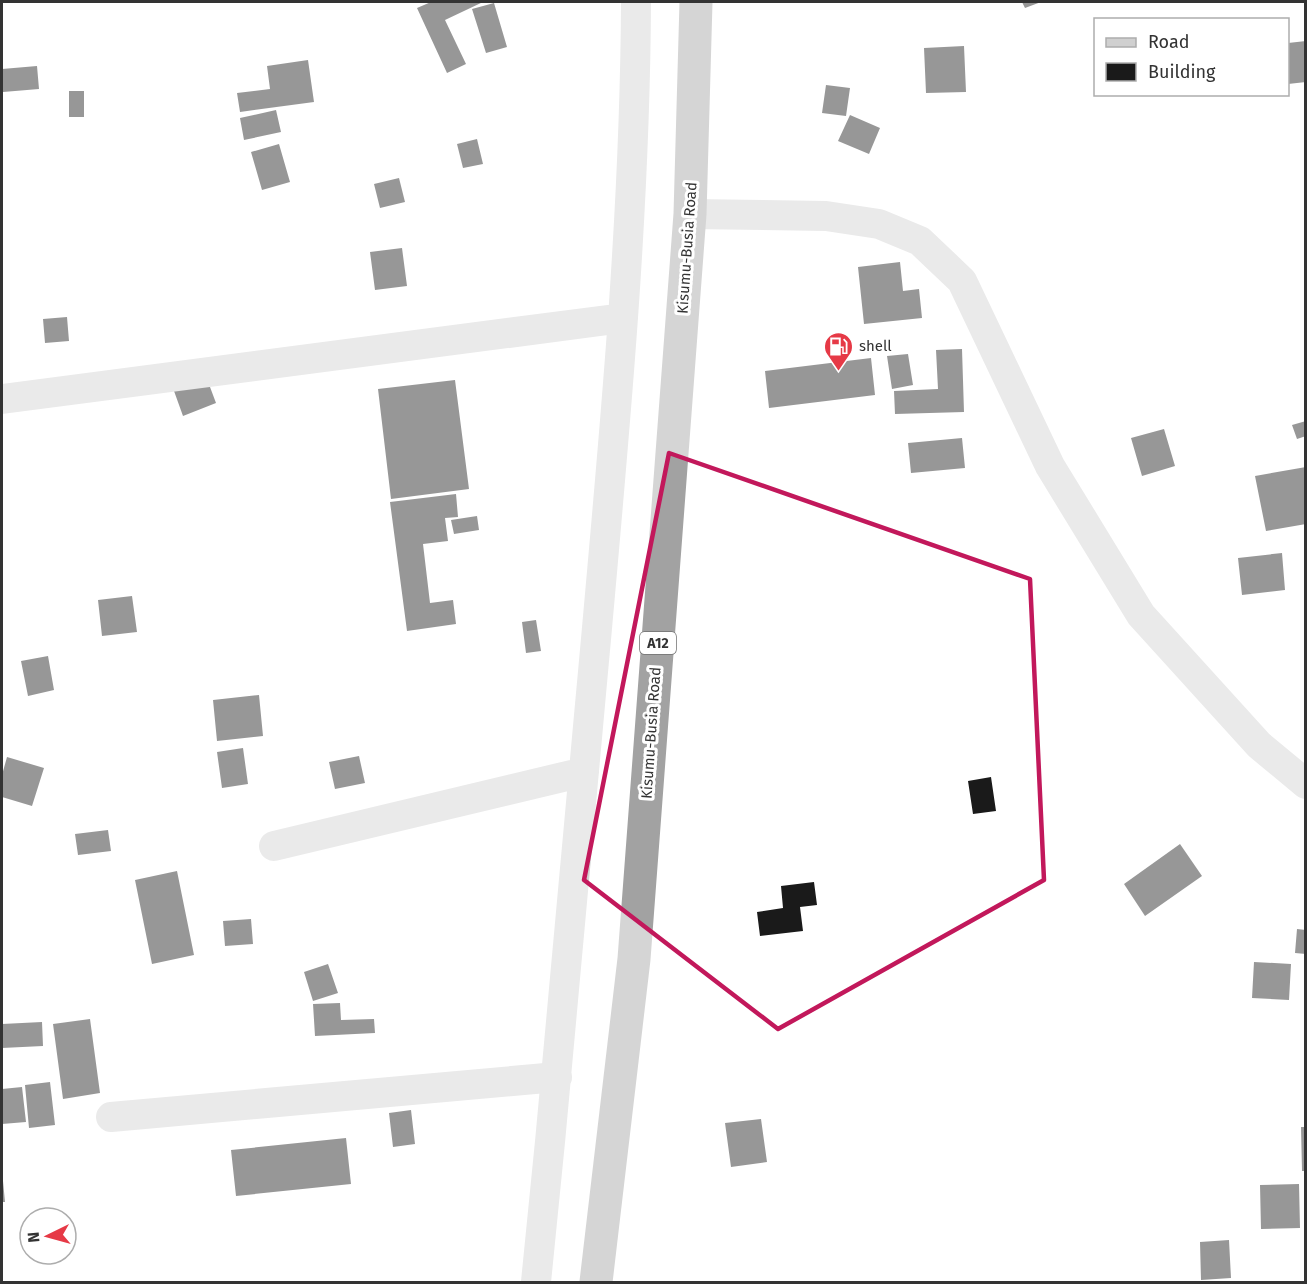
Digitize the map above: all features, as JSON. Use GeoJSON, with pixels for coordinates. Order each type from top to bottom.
{"type":"FeatureCollection","features":[{"type":"Feature","properties":{"kind":"highway","name":"Kisumu-Busia Road"},"geometry":{"type":"LineString","coordinates":[[596,1282],[634,959],[690,214],[696,2]]}},
{"type":"Feature","properties":{"kind":"street"},"geometry":{"type":"LineString","coordinates":[[536,1282],[557,1077],[623,318],[635,72],[636,2]]}},
{"type":"Feature","properties":{"kind":"street"},"geometry":{"type":"LineString","coordinates":[[690,214],[826,216],[879,224],[920,242],[962,281],[1050,466],[1141,615],[1259,745],[1305,784]]}},
{"type":"Feature","properties":{"kind":"street"},"geometry":{"type":"LineString","coordinates":[[2,399],[623,318]]}},
{"type":"Feature","properties":{"kind":"street"},"geometry":{"type":"LineString","coordinates":[[274,846],[584,772]]}},
{"type":"Feature","properties":{"kind":"street"},"geometry":{"type":"LineString","coordinates":[[111,1118],[557,1077]]}},
{"type":"Feature","properties":{"kind":"highlighted area"},"geometry":{"type":"Polygon","coordinates":[[[669,453],[1030,579],[1044,880],[778,1029],[584,880],[669,453]]]}},
{"type":"Feature","properties":{"kind":"building"},"geometry":{"type":"Polygon","coordinates":[[[431,2],[483,2],[445,20],[466,64],[447,73],[417,8],[431,2]]]}},
{"type":"Feature","properties":{"kind":"building"},"geometry":{"type":"Polygon","coordinates":[[[1022,2],[1041,2],[1025,8],[1022,2]]]}},
{"type":"Feature","properties":{"kind":"building"},"geometry":{"type":"Polygon","coordinates":[[[494,3],[507,47],[486,53],[472,9],[494,3]]]}},
{"type":"Feature","properties":{"kind":"building"},"geometry":{"type":"Polygon","coordinates":[[[1306,41],[1306,82],[1289,84],[1289,43],[1306,41]]]}},
{"type":"Feature","properties":{"kind":"building"},"geometry":{"type":"Polygon","coordinates":[[[964,46],[966,92],[926,93],[924,48],[964,46]]]}},
{"type":"Feature","properties":{"kind":"building"},"geometry":{"type":"Polygon","coordinates":[[[308,60],[314,102],[240,112],[237,93],[270,89],[267,66],[308,60]]]}},
{"type":"Feature","properties":{"kind":"building"},"geometry":{"type":"Polygon","coordinates":[[[37,66],[39,89],[3,92],[2,69],[37,66]]]}},
{"type":"Feature","properties":{"kind":"building"},"geometry":{"type":"Polygon","coordinates":[[[826,85],[850,88],[846,116],[822,113],[826,85]]]}},
{"type":"Feature","properties":{"kind":"building"},"geometry":{"type":"Polygon","coordinates":[[[69,91],[84,91],[84,117],[69,117],[69,91]]]}},
{"type":"Feature","properties":{"kind":"building"},"geometry":{"type":"Polygon","coordinates":[[[276,110],[281,132],[244,140],[240,118],[276,110]]]}},
{"type":"Feature","properties":{"kind":"building"},"geometry":{"type":"Polygon","coordinates":[[[850,115],[880,128],[869,154],[838,141],[850,115]]]}},
{"type":"Feature","properties":{"kind":"building"},"geometry":{"type":"Polygon","coordinates":[[[477,139],[483,164],[463,168],[457,144],[477,139]]]}},
{"type":"Feature","properties":{"kind":"building"},"geometry":{"type":"Polygon","coordinates":[[[279,144],[290,182],[262,190],[251,152],[279,144]]]}},
{"type":"Feature","properties":{"kind":"building"},"geometry":{"type":"Polygon","coordinates":[[[399,178],[405,202],[380,208],[374,184],[399,178]]]}},
{"type":"Feature","properties":{"kind":"building"},"geometry":{"type":"Polygon","coordinates":[[[402,248],[407,286],[375,290],[370,252],[402,248]]]}},
{"type":"Feature","properties":{"kind":"building"},"geometry":{"type":"Polygon","coordinates":[[[900,262],[903,291],[919,289],[922,318],[864,324],[858,267],[900,262]]]}},
{"type":"Feature","properties":{"kind":"building"},"geometry":{"type":"Polygon","coordinates":[[[67,317],[69,341],[45,343],[43,319],[67,317]]]}},
{"type":"Feature","properties":{"kind":"building"},"geometry":{"type":"Polygon","coordinates":[[[962,349],[964,412],[895,414],[894,391],[938,389],[936,350],[962,349]]]}},
{"type":"Feature","properties":{"kind":"building"},"geometry":{"type":"Polygon","coordinates":[[[908,354],[913,385],[892,389],[887,356],[908,354]]]}},
{"type":"Feature","properties":{"kind":"building"},"geometry":{"type":"Polygon","coordinates":[[[871,358],[875,395],[769,408],[765,371],[871,358]]]}},
{"type":"Feature","properties":{"kind":"building"},"geometry":{"type":"Polygon","coordinates":[[[207,379],[216,403],[183,416],[174,391],[207,379]]]}},
{"type":"Feature","properties":{"kind":"building"},"geometry":{"type":"Polygon","coordinates":[[[455,380],[469,489],[391,499],[378,389],[455,380]]]}},
{"type":"Feature","properties":{"kind":"building"},"geometry":{"type":"Polygon","coordinates":[[[1306,421],[1306,436],[1297,439],[1292,425],[1306,421]]]}},
{"type":"Feature","properties":{"kind":"building"},"geometry":{"type":"Polygon","coordinates":[[[1164,429],[1175,466],[1142,476],[1131,438],[1164,429]]]}},
{"type":"Feature","properties":{"kind":"building"},"geometry":{"type":"Polygon","coordinates":[[[962,438],[965,468],[911,473],[908,443],[962,438]]]}},
{"type":"Feature","properties":{"kind":"building"},"geometry":{"type":"Polygon","coordinates":[[[1306,467],[1306,524],[1266,531],[1255,476],[1306,467]]]}},
{"type":"Feature","properties":{"kind":"building"},"geometry":{"type":"Polygon","coordinates":[[[456,494],[458,517],[445,518],[448,541],[423,544],[430,603],[453,600],[456,624],[407,631],[390,502],[456,494]]]}},
{"type":"Feature","properties":{"kind":"building"},"geometry":{"type":"Polygon","coordinates":[[[477,516],[479,530],[454,534],[451,520],[477,516]]]}},
{"type":"Feature","properties":{"kind":"building"},"geometry":{"type":"Polygon","coordinates":[[[1282,553],[1285,590],[1242,595],[1238,558],[1282,553]]]}},
{"type":"Feature","properties":{"kind":"building"},"geometry":{"type":"Polygon","coordinates":[[[132,596],[137,632],[102,636],[98,600],[132,596]]]}},
{"type":"Feature","properties":{"kind":"building"},"geometry":{"type":"Polygon","coordinates":[[[536,620],[541,651],[526,653],[522,622],[536,620]]]}},
{"type":"Feature","properties":{"kind":"building"},"geometry":{"type":"Polygon","coordinates":[[[48,656],[54,690],[28,696],[21,661],[48,656]]]}},
{"type":"Feature","properties":{"kind":"building"},"geometry":{"type":"Polygon","coordinates":[[[259,695],[263,736],[217,741],[213,700],[259,695]]]}},
{"type":"Feature","properties":{"kind":"building"},"geometry":{"type":"Polygon","coordinates":[[[243,748],[248,784],[222,788],[217,752],[243,748]]]}},
{"type":"Feature","properties":{"kind":"building"},"geometry":{"type":"Polygon","coordinates":[[[359,756],[365,783],[335,789],[329,762],[359,756]]]}},
{"type":"Feature","properties":{"kind":"building"},"geometry":{"type":"Polygon","coordinates":[[[7,757],[44,768],[32,806],[2,797],[2,775],[7,757]]]}},
{"type":"Feature","properties":{"kind":"building"},"geometry":{"type":"Polygon","coordinates":[[[991,777],[996,811],[973,814],[968,781],[991,777]]]}},
{"type":"Feature","properties":{"kind":"building"},"geometry":{"type":"Polygon","coordinates":[[[108,830],[111,851],[78,855],[75,834],[108,830]]]}},
{"type":"Feature","properties":{"kind":"building"},"geometry":{"type":"Polygon","coordinates":[[[1180,844],[1202,876],[1145,916],[1124,884],[1180,844]]]}},
{"type":"Feature","properties":{"kind":"building"},"geometry":{"type":"Polygon","coordinates":[[[177,871],[194,955],[152,964],[135,880],[177,871]]]}},
{"type":"Feature","properties":{"kind":"building"},"geometry":{"type":"Polygon","coordinates":[[[814,882],[817,905],[800,907],[803,931],[760,936],[757,912],[783,908],[781,886],[814,882]]]}},
{"type":"Feature","properties":{"kind":"building"},"geometry":{"type":"Polygon","coordinates":[[[251,919],[253,944],[225,946],[223,921],[251,919]]]}},
{"type":"Feature","properties":{"kind":"building"},"geometry":{"type":"Polygon","coordinates":[[[1297,929],[1306,930],[1306,954],[1295,953],[1297,929]]]}},
{"type":"Feature","properties":{"kind":"building"},"geometry":{"type":"Polygon","coordinates":[[[1254,962],[1291,964],[1289,1000],[1252,998],[1254,962]]]}},
{"type":"Feature","properties":{"kind":"building"},"geometry":{"type":"Polygon","coordinates":[[[328,964],[338,993],[313,1001],[304,972],[328,964]]]}},
{"type":"Feature","properties":{"kind":"building"},"geometry":{"type":"Polygon","coordinates":[[[340,1003],[341,1020],[374,1019],[375,1033],[315,1036],[313,1004],[340,1003]]]}},
{"type":"Feature","properties":{"kind":"building"},"geometry":{"type":"Polygon","coordinates":[[[90,1019],[100,1093],[63,1099],[53,1024],[90,1019]]]}},
{"type":"Feature","properties":{"kind":"building"},"geometry":{"type":"Polygon","coordinates":[[[42,1022],[43,1046],[2,1048],[2,1024],[42,1022]]]}},
{"type":"Feature","properties":{"kind":"building"},"geometry":{"type":"Polygon","coordinates":[[[50,1082],[55,1125],[29,1128],[25,1085],[50,1082]]]}},
{"type":"Feature","properties":{"kind":"building"},"geometry":{"type":"Polygon","coordinates":[[[22,1087],[26,1122],[2,1124],[2,1089],[22,1087]]]}},
{"type":"Feature","properties":{"kind":"building"},"geometry":{"type":"Polygon","coordinates":[[[411,1110],[415,1144],[393,1147],[389,1113],[411,1110]]]}},
{"type":"Feature","properties":{"kind":"building"},"geometry":{"type":"Polygon","coordinates":[[[761,1119],[767,1162],[731,1167],[725,1123],[761,1119]]]}},
{"type":"Feature","properties":{"kind":"building"},"geometry":{"type":"Polygon","coordinates":[[[1301,1127],[1306,1127],[1306,1171],[1302,1171],[1301,1127]]]}},
{"type":"Feature","properties":{"kind":"building"},"geometry":{"type":"Polygon","coordinates":[[[346,1138],[351,1184],[236,1196],[231,1150],[346,1138]]]}},
{"type":"Feature","properties":{"kind":"building"},"geometry":{"type":"Polygon","coordinates":[[[3,1181],[5,1202],[2,1202],[3,1181]]]}},
{"type":"Feature","properties":{"kind":"building"},"geometry":{"type":"Polygon","coordinates":[[[1299,1184],[1300,1228],[1261,1229],[1260,1185],[1299,1184]]]}},
{"type":"Feature","properties":{"kind":"building"},"geometry":{"type":"Polygon","coordinates":[[[1229,1240],[1231,1278],[1201,1280],[1200,1242],[1229,1240]]]}},
{"type":"Feature","properties":{"kind":"place","name":"shell"},"geometry":{"type":"Point","coordinates":[838,372]}}]}
